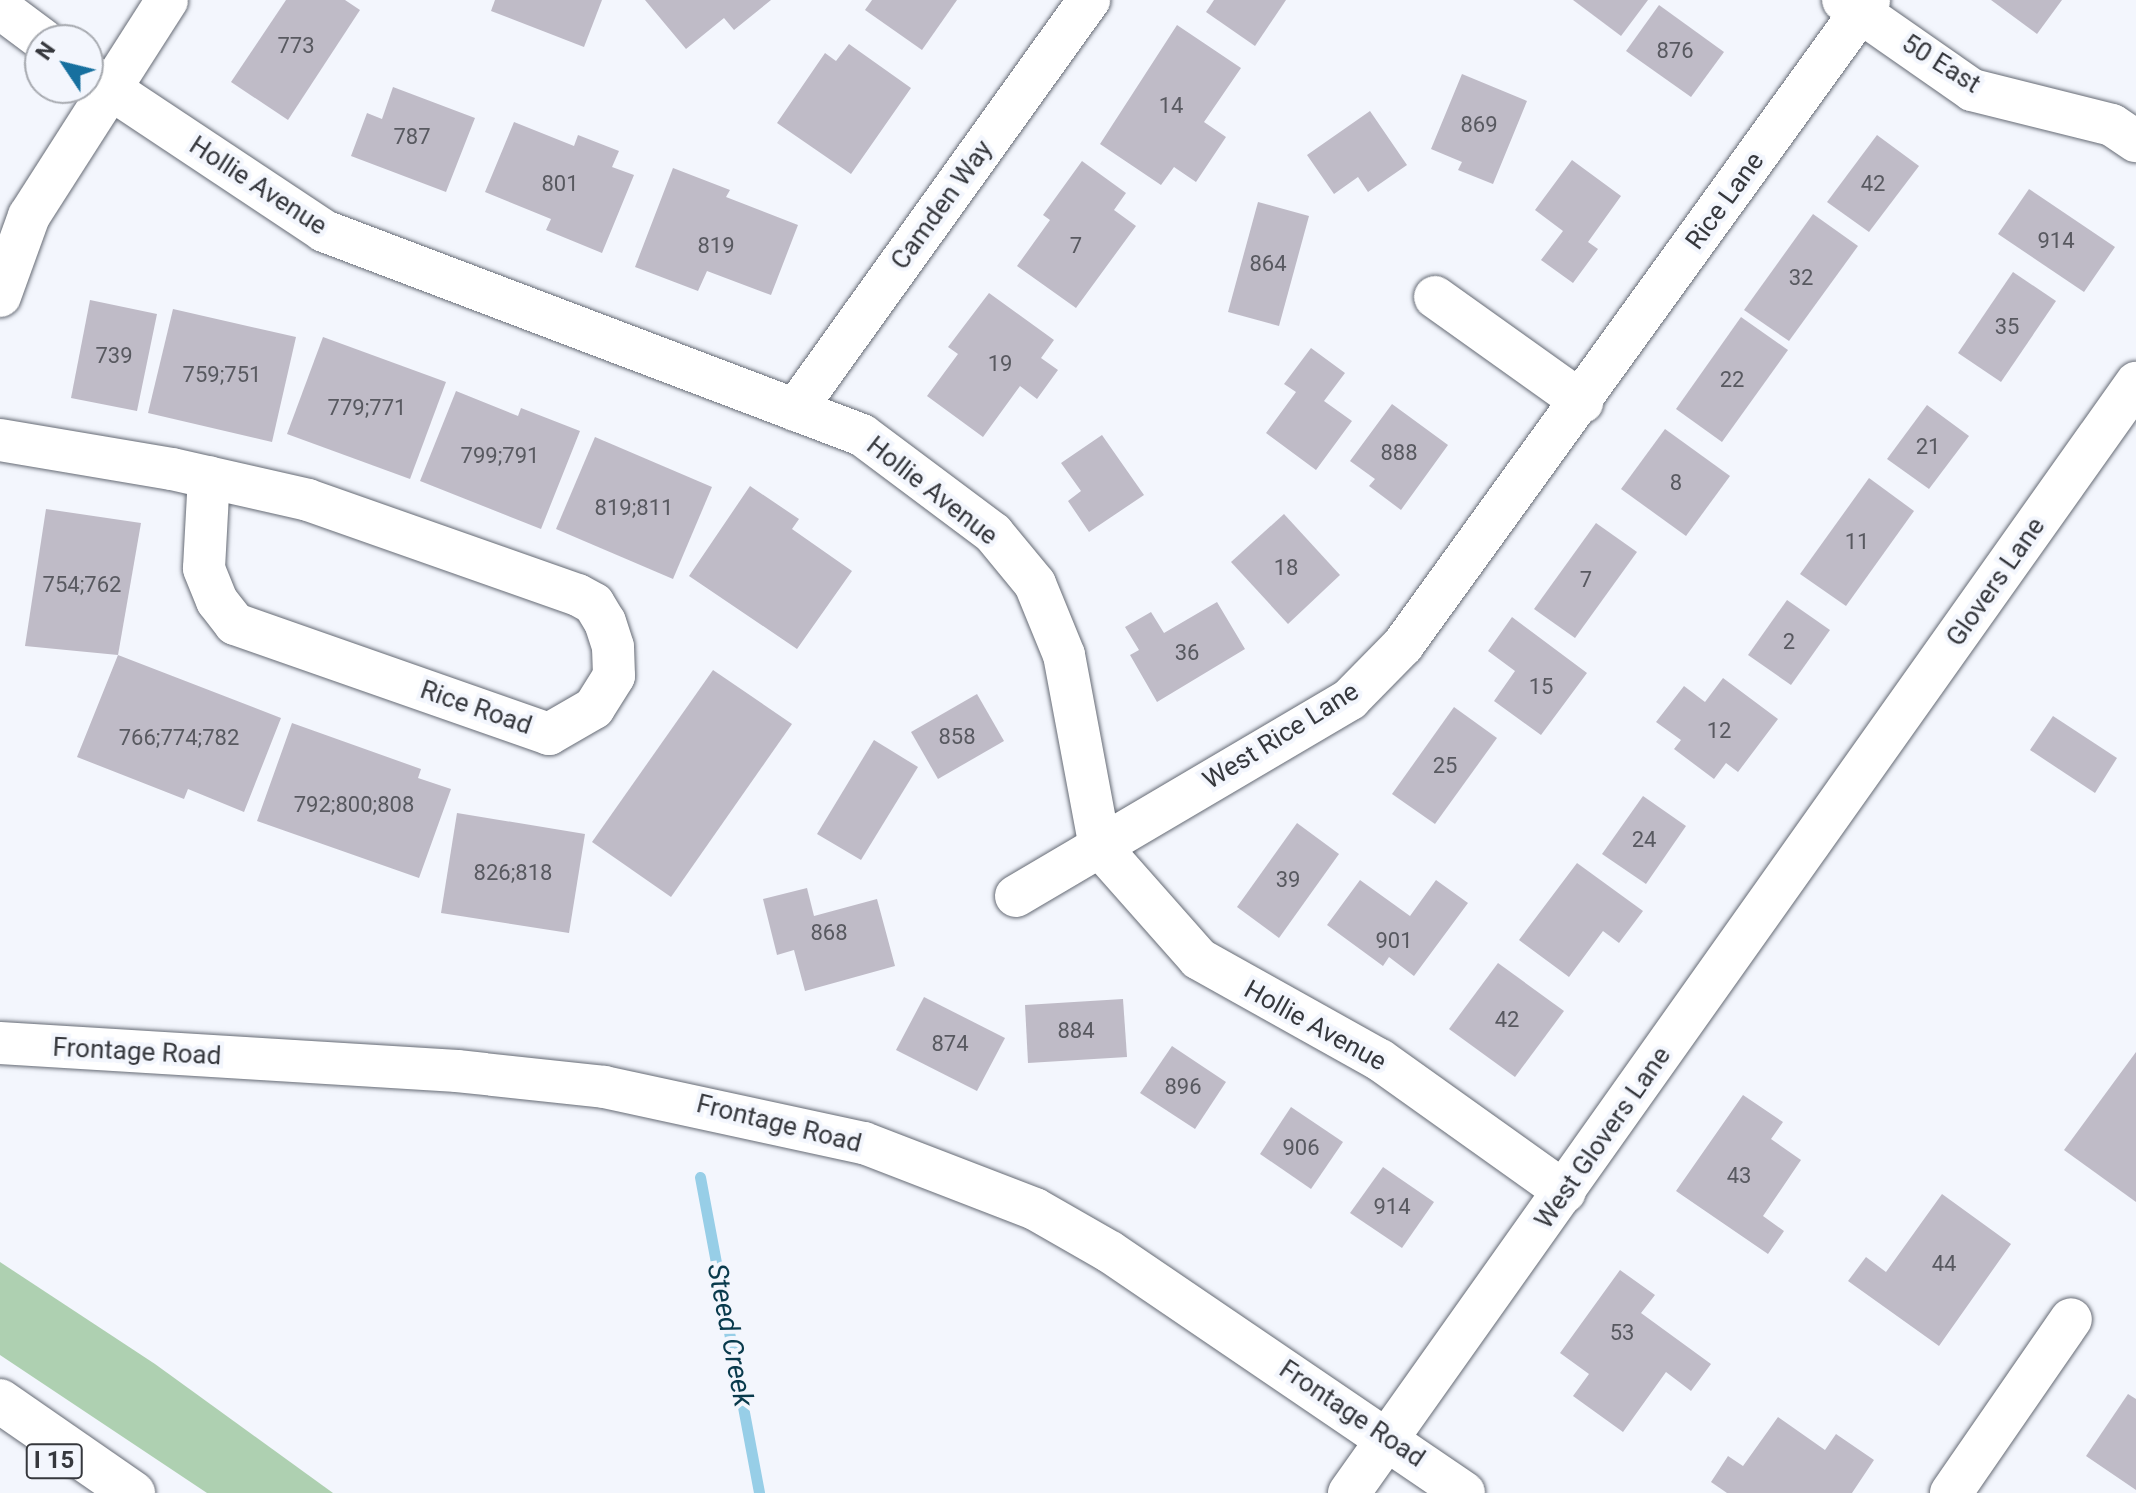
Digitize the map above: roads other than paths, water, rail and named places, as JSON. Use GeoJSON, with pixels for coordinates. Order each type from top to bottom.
{"type":"FeatureCollection","features":[{"type":"Feature","properties":{"kind":"highway"},"geometry":{"type":"LineString","coordinates":[[0,1401],[133,1493]]}},
{"type":"Feature","properties":{"kind":"highway","name":"I 15"},"geometry":{"type":"LineString","coordinates":[[0,1430],[107,1493]]}},
{"type":"Feature","properties":{"kind":"street"},"geometry":{"type":"LineString","coordinates":[[104,74],[167,0]]}},
{"type":"Feature","properties":{"kind":"street","name":"Camden Way"},"geometry":{"type":"LineString","coordinates":[[795,410],[1089,0]]}},
{"type":"Feature","properties":{"kind":"street","name":"50 East"},"geometry":{"type":"LineString","coordinates":[[1858,4],[1972,90],[2112,125],[2136,141]]}},
{"type":"Feature","properties":{"kind":"street","name":"Rice Lane"},"geometry":{"type":"LineString","coordinates":[[1582,402],[1858,4]]}},
{"type":"Feature","properties":{"kind":"street"},"geometry":{"type":"LineString","coordinates":[[0,8],[24,26]]}},
{"type":"Feature","properties":{"kind":"street","name":"Hollie Avenue"},"geometry":{"type":"LineString","coordinates":[[104,85],[324,231],[862,435],[993,533],[1035,584],[1064,655],[1100,847],[1199,959],[1380,1060],[1565,1192]]}},
{"type":"Feature","properties":{"kind":"street"},"geometry":{"type":"LineString","coordinates":[[0,296],[29,216],[86,104]]}},
{"type":"Feature","properties":{"kind":"street"},"geometry":{"type":"LineString","coordinates":[[1435,297],[1582,402]]}},
{"type":"Feature","properties":{"kind":"street","name":"Glovers Lane"},"geometry":{"type":"LineString","coordinates":[[1855,782],[2136,383]]}},
{"type":"Feature","properties":{"kind":"street","name":"West Rice Lane"},"geometry":{"type":"LineString","coordinates":[[1016,896],[1350,699],[1403,645],[1449,587],[1582,402]]}},
{"type":"Feature","properties":{"kind":"street","name":"Rice Road"},"geometry":{"type":"LineString","coordinates":[[0,440],[209,477],[308,500],[578,595],[594,604],[605,622],[613,647],[614,676],[594,708],[549,734],[235,624],[217,601],[204,568],[209,477]]}},
{"type":"Feature","properties":{"kind":"street","name":"West Glovers Lane"},"geometry":{"type":"LineString","coordinates":[[1349,1493],[1855,782]]}},
{"type":"Feature","properties":{"kind":"street","name":"Frontage Road"},"geometry":{"type":"LineString","coordinates":[[0,1043],[457,1071],[604,1087],[864,1143],[1047,1216],[1110,1252],[1388,1437],[1464,1493]]}},
{"type":"Feature","properties":{"kind":"street"},"geometry":{"type":"LineString","coordinates":[[1951,1493],[2071,1319]]}},
{"type":"Feature","properties":{"kind":"waterway","name":"Steed Creek"},"geometry":{"type":"LineString","coordinates":[[700,1177],[759,1493]]}}]}
